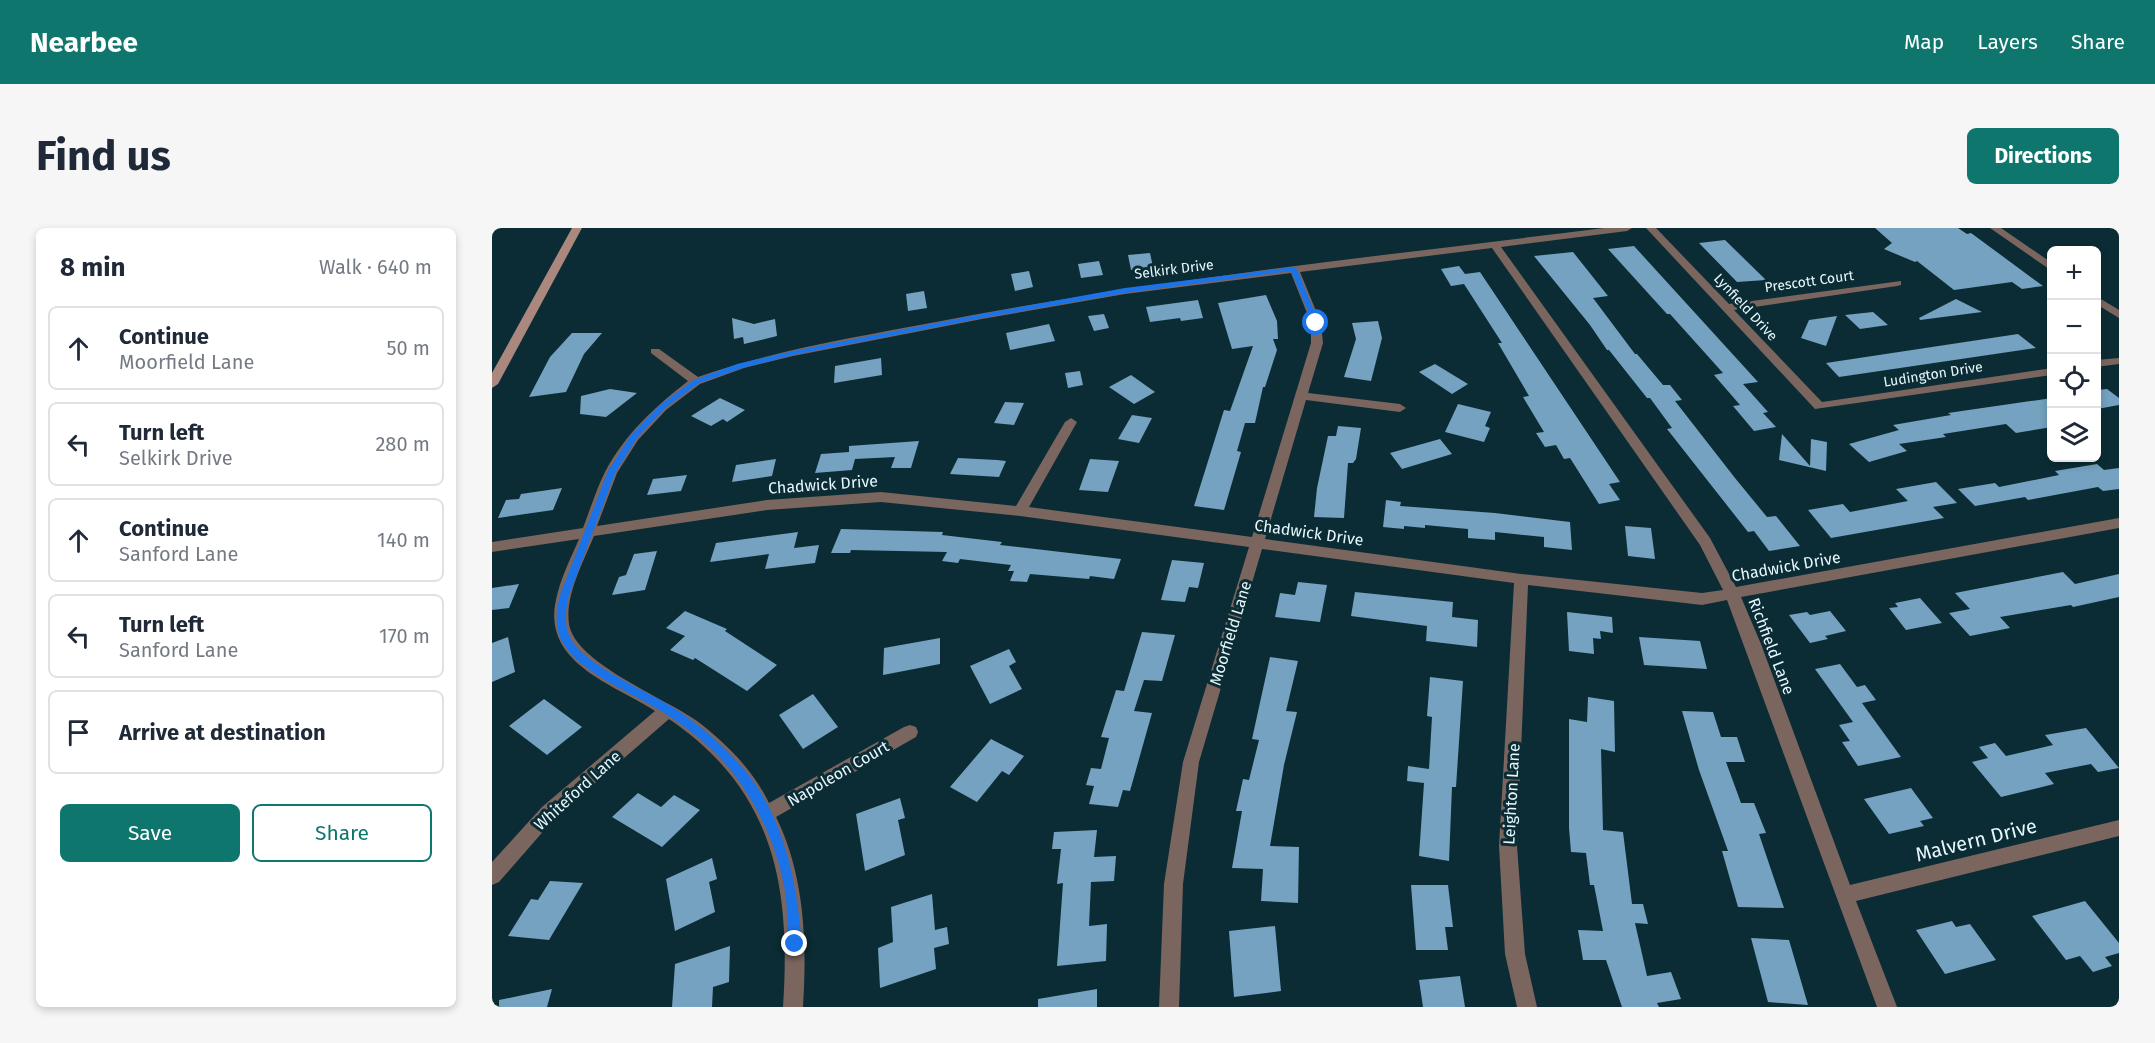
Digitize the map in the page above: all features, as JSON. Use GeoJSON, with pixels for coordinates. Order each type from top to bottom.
{"type":"FeatureCollection","features":[{"type":"Feature","properties":{"kind":"main road"},"geometry":{"type":"LineString","coordinates":[[492,384],[577,228]]}},
{"type":"Feature","properties":{"kind":"street","name":"Selkirk Drive"},"geometry":{"type":"LineString","coordinates":[[793,1007],[795,944],[792,896],[781,855],[766,814],[744,778],[719,750],[668,710],[584,661],[567,642],[562,628],[560,611],[611,473],[634,436],[662,407],[696,381],[740,366],[793,353],[982,316],[1125,291],[1627,228]]}},
{"type":"Feature","properties":{"kind":"street","name":"Lynfield Drive"},"geometry":{"type":"LineString","coordinates":[[1651,228],[1819,406]]}},
{"type":"Feature","properties":{"kind":"street"},"geometry":{"type":"LineString","coordinates":[[1995,228],[2047,264]]}},
{"type":"Feature","properties":{"kind":"street","name":"Richfield Lane"},"geometry":{"type":"LineString","coordinates":[[1494,244],[1705,542],[1734,594],[1887,1007]]}},
{"type":"Feature","properties":{"kind":"street","name":"Moorfield Lane"},"geometry":{"type":"LineString","coordinates":[[1169,1007],[1170,916],[1181,814],[1191,762],[1318,333],[1294,269]]}},
{"type":"Feature","properties":{"kind":"street","name":"Prescott Court"},"geometry":{"type":"LineString","coordinates":[[1726,308],[1897,283]]}},
{"type":"Feature","properties":{"kind":"street"},"geometry":{"type":"LineString","coordinates":[[2098,300],[2119,315]]}},
{"type":"Feature","properties":{"kind":"street"},"geometry":{"type":"LineString","coordinates":[[654,351],[696,381]]}},
{"type":"Feature","properties":{"kind":"street"},"geometry":{"type":"LineString","coordinates":[[2101,363],[2119,361]]}},
{"type":"Feature","properties":{"kind":"street","name":"Ludington Drive"},"geometry":{"type":"LineString","coordinates":[[1819,406],[2047,372]]}},
{"type":"Feature","properties":{"kind":"street"},"geometry":{"type":"LineString","coordinates":[[1301,396],[1400,408]]}},
{"type":"Feature","properties":{"kind":"street"},"geometry":{"type":"LineString","coordinates":[[1020,511],[1071,422]]}},
{"type":"Feature","properties":{"kind":"street","name":"Chadwick Drive"},"geometry":{"type":"LineString","coordinates":[[492,547],[767,505],[881,497],[1020,511],[1521,579],[1702,599],[2119,523]]}},
{"type":"Feature","properties":{"kind":"street","name":"Leighton Lane"},"geometry":{"type":"LineString","coordinates":[[1521,579],[1508,846],[1515,954],[1527,1007]]}},
{"type":"Feature","properties":{"kind":"street","name":"Whiteford Lane"},"geometry":{"type":"LineString","coordinates":[[492,876],[548,813],[668,710]]}},
{"type":"Feature","properties":{"kind":"street","name":"Napoleon Court"},"geometry":{"type":"LineString","coordinates":[[766,814],[910,732]]}},
{"type":"Feature","properties":{"kind":"street","name":"Malvern Drive"},"geometry":{"type":"LineString","coordinates":[[1844,895],[2119,828]]}},
{"type":"Feature","properties":{"kind":"building"},"geometry":{"type":"Polygon","coordinates":[[[1875,228],[1958,228],[1967,234],[1971,233],[2043,286],[2022,289],[2012,282],[1954,290],[1917,261],[1884,249],[1892,243],[1875,228]]]}},
{"type":"Feature","properties":{"kind":"building"},"geometry":{"type":"Polygon","coordinates":[[[1725,240],[1766,280],[1737,282],[1699,243],[1725,240]]]}},
{"type":"Feature","properties":{"kind":"building"},"geometry":{"type":"Polygon","coordinates":[[[1634,246],[1758,382],[1743,384],[1768,412],[1763,413],[1776,427],[1754,431],[1733,406],[1740,405],[1714,375],[1723,373],[1608,249],[1634,246]]]}},
{"type":"Feature","properties":{"kind":"building"},"geometry":{"type":"Polygon","coordinates":[[[1573,252],[1608,296],[1593,298],[1635,354],[1663,385],[1670,385],[1682,400],[1675,401],[1735,478],[1767,517],[1776,516],[1800,546],[1769,551],[1754,531],[1748,532],[1667,429],[1672,428],[1650,398],[1647,398],[1607,350],[1590,325],[1534,256],[1573,252]]]}},
{"type":"Feature","properties":{"kind":"building"},"geometry":{"type":"Polygon","coordinates":[[[1150,253],[1153,267],[1131,270],[1128,255],[1150,253]]]}},
{"type":"Feature","properties":{"kind":"building"},"geometry":{"type":"Polygon","coordinates":[[[1099,261],[1103,275],[1081,278],[1078,264],[1099,261]]]}},
{"type":"Feature","properties":{"kind":"building"},"geometry":{"type":"Polygon","coordinates":[[[1459,266],[1465,274],[1480,272],[1620,482],[1609,484],[1620,500],[1599,504],[1570,458],[1564,459],[1556,445],[1545,447],[1536,433],[1544,432],[1523,397],[1529,396],[1498,343],[1502,343],[1464,284],[1451,286],[1441,269],[1459,266]]]}},
{"type":"Feature","properties":{"kind":"building"},"geometry":{"type":"Polygon","coordinates":[[[1029,271],[1033,287],[1015,291],[1011,274],[1029,271]]]}},
{"type":"Feature","properties":{"kind":"building"},"geometry":{"type":"Polygon","coordinates":[[[924,291],[927,308],[908,311],[906,294],[924,291]]]}},
{"type":"Feature","properties":{"kind":"building"},"geometry":{"type":"Polygon","coordinates":[[[1266,295],[1277,321],[1278,339],[1273,339],[1277,350],[1265,387],[1263,387],[1255,423],[1245,423],[1237,451],[1241,452],[1224,510],[1194,506],[1224,410],[1230,411],[1253,346],[1232,349],[1218,303],[1266,295]]]}},
{"type":"Feature","properties":{"kind":"building"},"geometry":{"type":"Polygon","coordinates":[[[1956,299],[1982,312],[1920,320],[1919,318],[1956,299]]]}},
{"type":"Feature","properties":{"kind":"building"},"geometry":{"type":"Polygon","coordinates":[[[1198,300],[1203,318],[1150,322],[1146,307],[1198,300]]]}},
{"type":"Feature","properties":{"kind":"building"},"geometry":{"type":"Polygon","coordinates":[[[1873,312],[1888,325],[1860,329],[1845,315],[1873,312]]]}},
{"type":"Feature","properties":{"kind":"building"},"geometry":{"type":"Polygon","coordinates":[[[1104,314],[1109,328],[1094,331],[1088,316],[1104,314]]]}},
{"type":"Feature","properties":{"kind":"building"},"geometry":{"type":"Polygon","coordinates":[[[1837,316],[1826,346],[1801,338],[1809,320],[1837,316]]]}},
{"type":"Feature","properties":{"kind":"building"},"geometry":{"type":"Polygon","coordinates":[[[732,318],[754,324],[775,319],[777,336],[744,344],[743,337],[734,339],[732,318]]]}},
{"type":"Feature","properties":{"kind":"building"},"geometry":{"type":"Polygon","coordinates":[[[1378,321],[1382,338],[1371,381],[1344,377],[1356,339],[1352,323],[1378,321]]]}},
{"type":"Feature","properties":{"kind":"building"},"geometry":{"type":"Polygon","coordinates":[[[1049,324],[1055,341],[1010,350],[1006,333],[1049,324]]]}},
{"type":"Feature","properties":{"kind":"building"},"geometry":{"type":"Polygon","coordinates":[[[572,333],[602,333],[584,354],[566,392],[529,397],[550,357],[572,333]]]}},
{"type":"Feature","properties":{"kind":"building"},"geometry":{"type":"Polygon","coordinates":[[[2018,334],[2036,348],[1839,377],[1826,363],[2018,334]]]}},
{"type":"Feature","properties":{"kind":"building"},"geometry":{"type":"Polygon","coordinates":[[[881,358],[882,375],[834,383],[835,366],[881,358]]]}},
{"type":"Feature","properties":{"kind":"building"},"geometry":{"type":"Polygon","coordinates":[[[1435,364],[1468,384],[1452,394],[1419,372],[1435,364]]]}},
{"type":"Feature","properties":{"kind":"building"},"geometry":{"type":"Polygon","coordinates":[[[1080,371],[1083,385],[1068,388],[1065,373],[1080,371]]]}},
{"type":"Feature","properties":{"kind":"building"},"geometry":{"type":"Polygon","coordinates":[[[1131,375],[1155,392],[1134,404],[1109,387],[1131,375]]]}},
{"type":"Feature","properties":{"kind":"building"},"geometry":{"type":"Polygon","coordinates":[[[610,389],[637,393],[606,417],[580,414],[581,396],[610,389]]]}},
{"type":"Feature","properties":{"kind":"building"},"geometry":{"type":"Polygon","coordinates":[[[2107,389],[2119,398],[2119,405],[2101,408],[2101,390],[2107,389]]]}},
{"type":"Feature","properties":{"kind":"building"},"geometry":{"type":"Polygon","coordinates":[[[720,398],[745,410],[727,422],[723,419],[711,426],[691,416],[720,398]]]}},
{"type":"Feature","properties":{"kind":"building"},"geometry":{"type":"Polygon","coordinates":[[[2047,399],[2047,428],[2016,433],[2006,424],[1943,434],[1946,437],[1899,444],[1907,451],[1869,462],[1849,444],[1899,430],[1893,425],[1951,415],[1948,413],[2047,399]]]}},
{"type":"Feature","properties":{"kind":"building"},"geometry":{"type":"Polygon","coordinates":[[[1005,402],[1024,403],[1014,425],[994,423],[1005,402]]]}},
{"type":"Feature","properties":{"kind":"building"},"geometry":{"type":"Polygon","coordinates":[[[1458,404],[1491,412],[1485,426],[1490,428],[1484,442],[1445,432],[1458,404]]]}},
{"type":"Feature","properties":{"kind":"building"},"geometry":{"type":"Polygon","coordinates":[[[1132,415],[1152,418],[1139,443],[1118,439],[1132,415]]]}},
{"type":"Feature","properties":{"kind":"building"},"geometry":{"type":"Polygon","coordinates":[[[1338,426],[1361,428],[1356,459],[1353,463],[1348,463],[1344,518],[1314,517],[1317,488],[1328,436],[1336,436],[1338,426]]]}},
{"type":"Feature","properties":{"kind":"building"},"geometry":{"type":"Polygon","coordinates":[[[1782,434],[1810,466],[1811,439],[1827,442],[1826,471],[1779,460],[1782,434]]]}},
{"type":"Feature","properties":{"kind":"building"},"geometry":{"type":"Polygon","coordinates":[[[1440,439],[1452,454],[1402,469],[1390,453],[1440,439]]]}},
{"type":"Feature","properties":{"kind":"building"},"geometry":{"type":"Polygon","coordinates":[[[919,441],[911,468],[891,468],[895,457],[855,459],[852,470],[815,473],[821,454],[849,452],[849,446],[919,441]]]}},
{"type":"Feature","properties":{"kind":"building"},"geometry":{"type":"Polygon","coordinates":[[[958,458],[1006,461],[999,477],[950,474],[958,458]]]}},
{"type":"Feature","properties":{"kind":"building"},"geometry":{"type":"Polygon","coordinates":[[[776,459],[772,476],[732,482],[736,465],[776,459]]]}},
{"type":"Feature","properties":{"kind":"building"},"geometry":{"type":"Polygon","coordinates":[[[1090,459],[1119,461],[1108,492],[1079,490],[1090,459]]]}},
{"type":"Feature","properties":{"kind":"building"},"geometry":{"type":"Polygon","coordinates":[[[2097,464],[2104,470],[2119,468],[2119,489],[2103,491],[2098,487],[2028,500],[2025,497],[1975,506],[1958,489],[1995,483],[1999,487],[2059,475],[2055,471],[2097,464]]]}},
{"type":"Feature","properties":{"kind":"building"},"geometry":{"type":"Polygon","coordinates":[[[687,475],[681,491],[647,495],[653,479],[687,475]]]}},
{"type":"Feature","properties":{"kind":"building"},"geometry":{"type":"Polygon","coordinates":[[[1936,482],[1957,503],[1933,507],[1944,518],[1831,538],[1808,510],[1843,504],[1850,512],[1908,501],[1896,489],[1936,482]]]}},
{"type":"Feature","properties":{"kind":"building"},"geometry":{"type":"Polygon","coordinates":[[[562,488],[553,510],[498,518],[506,500],[519,499],[521,494],[562,488]]]}},
{"type":"Feature","properties":{"kind":"building"},"geometry":{"type":"Polygon","coordinates":[[[1386,500],[1401,502],[1400,506],[1495,513],[1570,522],[1572,550],[1544,547],[1544,537],[1495,532],[1495,540],[1468,538],[1468,529],[1425,525],[1425,528],[1404,526],[1404,529],[1383,527],[1386,500]]]}},
{"type":"Feature","properties":{"kind":"building"},"geometry":{"type":"Polygon","coordinates":[[[1625,526],[1651,528],[1655,559],[1628,556],[1625,526]]]}},
{"type":"Feature","properties":{"kind":"building"},"geometry":{"type":"Polygon","coordinates":[[[841,529],[943,532],[942,535],[1002,542],[1000,545],[1121,559],[1114,579],[1030,574],[1027,582],[1010,581],[1014,571],[1008,571],[1011,565],[960,559],[958,563],[942,561],[947,552],[851,550],[850,553],[831,553],[841,529]]]}},
{"type":"Feature","properties":{"kind":"building"},"geometry":{"type":"Polygon","coordinates":[[[798,532],[794,548],[819,545],[815,563],[765,569],[769,554],[710,562],[716,543],[798,532]]]}},
{"type":"Feature","properties":{"kind":"building"},"geometry":{"type":"Polygon","coordinates":[[[657,551],[645,590],[612,595],[619,577],[626,575],[634,554],[657,551]]]}},
{"type":"Feature","properties":{"kind":"building"},"geometry":{"type":"Polygon","coordinates":[[[1172,560],[1204,563],[1198,588],[1189,587],[1185,602],[1161,600],[1172,560]]]}},
{"type":"Feature","properties":{"kind":"building"},"geometry":{"type":"Polygon","coordinates":[[[2063,572],[2075,584],[2119,574],[2119,597],[2073,607],[2071,605],[2000,617],[2010,628],[1970,636],[1949,613],[1970,609],[1955,593],[2063,572]]]}},
{"type":"Feature","properties":{"kind":"building"},"geometry":{"type":"Polygon","coordinates":[[[1298,582],[1327,585],[1320,622],[1275,617],[1280,593],[1295,595],[1298,582]]]}},
{"type":"Feature","properties":{"kind":"building"},"geometry":{"type":"Polygon","coordinates":[[[519,584],[509,608],[492,610],[492,588],[519,584]]]}},
{"type":"Feature","properties":{"kind":"building"},"geometry":{"type":"Polygon","coordinates":[[[1355,592],[1453,602],[1452,617],[1478,620],[1477,647],[1426,641],[1427,626],[1351,616],[1355,592]]]}},
{"type":"Feature","properties":{"kind":"building"},"geometry":{"type":"Polygon","coordinates":[[[1920,598],[1942,623],[1906,630],[1889,608],[1898,607],[1895,603],[1920,598]]]}},
{"type":"Feature","properties":{"kind":"building"},"geometry":{"type":"Polygon","coordinates":[[[685,611],[727,629],[725,631],[777,665],[747,691],[695,658],[693,660],[670,650],[685,636],[666,628],[685,611]]]}},
{"type":"Feature","properties":{"kind":"building"},"geometry":{"type":"Polygon","coordinates":[[[1830,611],[1846,631],[1825,636],[1828,639],[1810,643],[1789,615],[1807,612],[1810,615],[1830,611]]]}},
{"type":"Feature","properties":{"kind":"building"},"geometry":{"type":"Polygon","coordinates":[[[1567,612],[1612,617],[1613,633],[1600,631],[1601,639],[1593,638],[1594,654],[1569,651],[1567,612]]]}},
{"type":"Feature","properties":{"kind":"building"},"geometry":{"type":"Polygon","coordinates":[[[1142,632],[1175,635],[1162,681],[1144,680],[1134,711],[1152,713],[1130,791],[1123,790],[1118,807],[1089,804],[1094,786],[1086,785],[1091,768],[1101,769],[1109,738],[1101,737],[1116,690],[1124,691],[1142,632]]]}},
{"type":"Feature","properties":{"kind":"building"},"geometry":{"type":"Polygon","coordinates":[[[508,637],[515,672],[492,682],[492,643],[508,637]]]}},
{"type":"Feature","properties":{"kind":"building"},"geometry":{"type":"Polygon","coordinates":[[[1639,637],[1700,641],[1707,669],[1644,665],[1639,637]]]}},
{"type":"Feature","properties":{"kind":"building"},"geometry":{"type":"Polygon","coordinates":[[[940,638],[940,664],[883,675],[884,648],[940,638]]]}},
{"type":"Feature","properties":{"kind":"building"},"geometry":{"type":"Polygon","coordinates":[[[1009,649],[1016,662],[1009,666],[1022,689],[990,704],[970,666],[1009,649]]]}},
{"type":"Feature","properties":{"kind":"building"},"geometry":{"type":"Polygon","coordinates":[[[1270,657],[1298,661],[1286,711],[1297,712],[1284,765],[1270,846],[1299,847],[1298,903],[1261,901],[1263,869],[1232,868],[1242,811],[1236,811],[1243,779],[1249,780],[1259,740],[1252,739],[1270,657]]]}},
{"type":"Feature","properties":{"kind":"building"},"geometry":{"type":"Polygon","coordinates":[[[1840,664],[1857,687],[1865,685],[1876,700],[1862,703],[1901,757],[1858,766],[1842,742],[1850,741],[1839,725],[1853,722],[1815,669],[1840,664]]]}},
{"type":"Feature","properties":{"kind":"building"},"geometry":{"type":"Polygon","coordinates":[[[1430,677],[1463,681],[1456,787],[1452,787],[1449,861],[1419,856],[1424,783],[1407,781],[1408,766],[1429,769],[1432,717],[1427,716],[1430,677]]]}},
{"type":"Feature","properties":{"kind":"building"},"geometry":{"type":"Polygon","coordinates":[[[813,694],[838,727],[803,749],[779,715],[813,694]]]}},
{"type":"Feature","properties":{"kind":"building"},"geometry":{"type":"Polygon","coordinates":[[[1588,697],[1614,701],[1615,752],[1601,749],[1603,830],[1623,832],[1632,904],[1643,904],[1648,924],[1635,923],[1647,976],[1671,972],[1681,999],[1657,1003],[1659,1007],[1622,1007],[1606,960],[1583,960],[1578,930],[1603,931],[1594,885],[1590,885],[1586,853],[1571,852],[1569,828],[1569,719],[1587,722],[1588,697]]]}},
{"type":"Feature","properties":{"kind":"building"},"geometry":{"type":"Polygon","coordinates":[[[544,699],[582,727],[547,755],[509,726],[544,699]]]}},
{"type":"Feature","properties":{"kind":"building"},"geometry":{"type":"Polygon","coordinates":[[[1682,711],[1713,712],[1721,737],[1737,737],[1745,762],[1726,762],[1741,803],[1754,803],[1766,833],[1759,834],[1784,908],[1738,907],[1722,851],[1728,851],[1699,770],[1682,711]]]}},
{"type":"Feature","properties":{"kind":"building"},"geometry":{"type":"Polygon","coordinates":[[[2086,728],[2119,768],[2098,772],[2091,764],[2045,773],[2054,784],[2001,797],[1972,762],[1988,758],[1979,747],[1995,743],[2006,756],[2053,745],[2045,735],[2086,728]]]}},
{"type":"Feature","properties":{"kind":"building"},"geometry":{"type":"Polygon","coordinates":[[[991,739],[1024,756],[1009,775],[1002,771],[977,802],[950,787],[991,739]]]}},
{"type":"Feature","properties":{"kind":"building"},"geometry":{"type":"Polygon","coordinates":[[[1911,788],[1933,818],[1920,821],[1924,826],[1889,834],[1864,799],[1911,788]]]}},
{"type":"Feature","properties":{"kind":"building"},"geometry":{"type":"Polygon","coordinates":[[[638,793],[661,807],[674,795],[700,810],[662,847],[612,817],[638,793]]]}},
{"type":"Feature","properties":{"kind":"building"},"geometry":{"type":"Polygon","coordinates":[[[900,798],[905,818],[898,820],[905,855],[865,871],[856,814],[900,798]]]}},
{"type":"Feature","properties":{"kind":"building"},"geometry":{"type":"Polygon","coordinates":[[[1097,830],[1094,857],[1116,856],[1114,881],[1091,882],[1089,926],[1107,924],[1106,961],[1057,966],[1063,883],[1057,884],[1061,849],[1052,849],[1054,832],[1097,830]]]}},
{"type":"Feature","properties":{"kind":"building"},"geometry":{"type":"Polygon","coordinates":[[[712,858],[717,879],[709,882],[715,912],[675,931],[666,879],[712,858]]]}},
{"type":"Feature","properties":{"kind":"building"},"geometry":{"type":"Polygon","coordinates":[[[550,881],[583,883],[549,940],[508,936],[531,899],[538,900],[550,881]]]}},
{"type":"Feature","properties":{"kind":"building"},"geometry":{"type":"Polygon","coordinates":[[[1411,885],[1448,885],[1453,927],[1445,927],[1448,950],[1416,950],[1411,885]]]}},
{"type":"Feature","properties":{"kind":"building"},"geometry":{"type":"Polygon","coordinates":[[[932,894],[935,930],[947,927],[949,944],[934,948],[936,969],[880,988],[878,948],[893,942],[891,907],[932,894]]]}},
{"type":"Feature","properties":{"kind":"building"},"geometry":{"type":"Polygon","coordinates":[[[2085,901],[2119,943],[2119,953],[2105,957],[2112,966],[2093,972],[2080,956],[2066,960],[2032,916],[2085,901]]]}},
{"type":"Feature","properties":{"kind":"building"},"geometry":{"type":"Polygon","coordinates":[[[1952,921],[1956,927],[1970,924],[1996,960],[1945,974],[1916,930],[1952,921]]]}},
{"type":"Feature","properties":{"kind":"building"},"geometry":{"type":"Polygon","coordinates":[[[1275,926],[1281,991],[1234,997],[1229,931],[1275,926]]]}},
{"type":"Feature","properties":{"kind":"building"},"geometry":{"type":"Polygon","coordinates":[[[1751,938],[1789,940],[1808,1005],[1768,1002],[1751,938]]]}},
{"type":"Feature","properties":{"kind":"building"},"geometry":{"type":"Polygon","coordinates":[[[730,946],[729,982],[713,987],[712,1007],[672,1007],[675,964],[730,946]]]}},
{"type":"Feature","properties":{"kind":"building"},"geometry":{"type":"Polygon","coordinates":[[[1460,976],[1465,1007],[1423,1007],[1419,980],[1460,976]]]}},
{"type":"Feature","properties":{"kind":"building"},"geometry":{"type":"Polygon","coordinates":[[[552,989],[547,1007],[499,1007],[499,1000],[552,989]]]}},
{"type":"Feature","properties":{"kind":"building"},"geometry":{"type":"Polygon","coordinates":[[[1097,989],[1097,1007],[1038,1007],[1038,999],[1097,989]]]}},
{"type":"Feature","properties":{"kind":"route"},"geometry":{"type":"LineString","coordinates":[[795,944],[792,896],[781,855],[766,814],[744,778],[719,750],[695,729],[668,710],[584,661],[567,642],[562,628],[560,611],[564,595],[611,473],[634,436],[662,407],[696,381],[740,366],[793,353],[982,316],[1125,291],[1294,269],[1316,323]]}}]}
